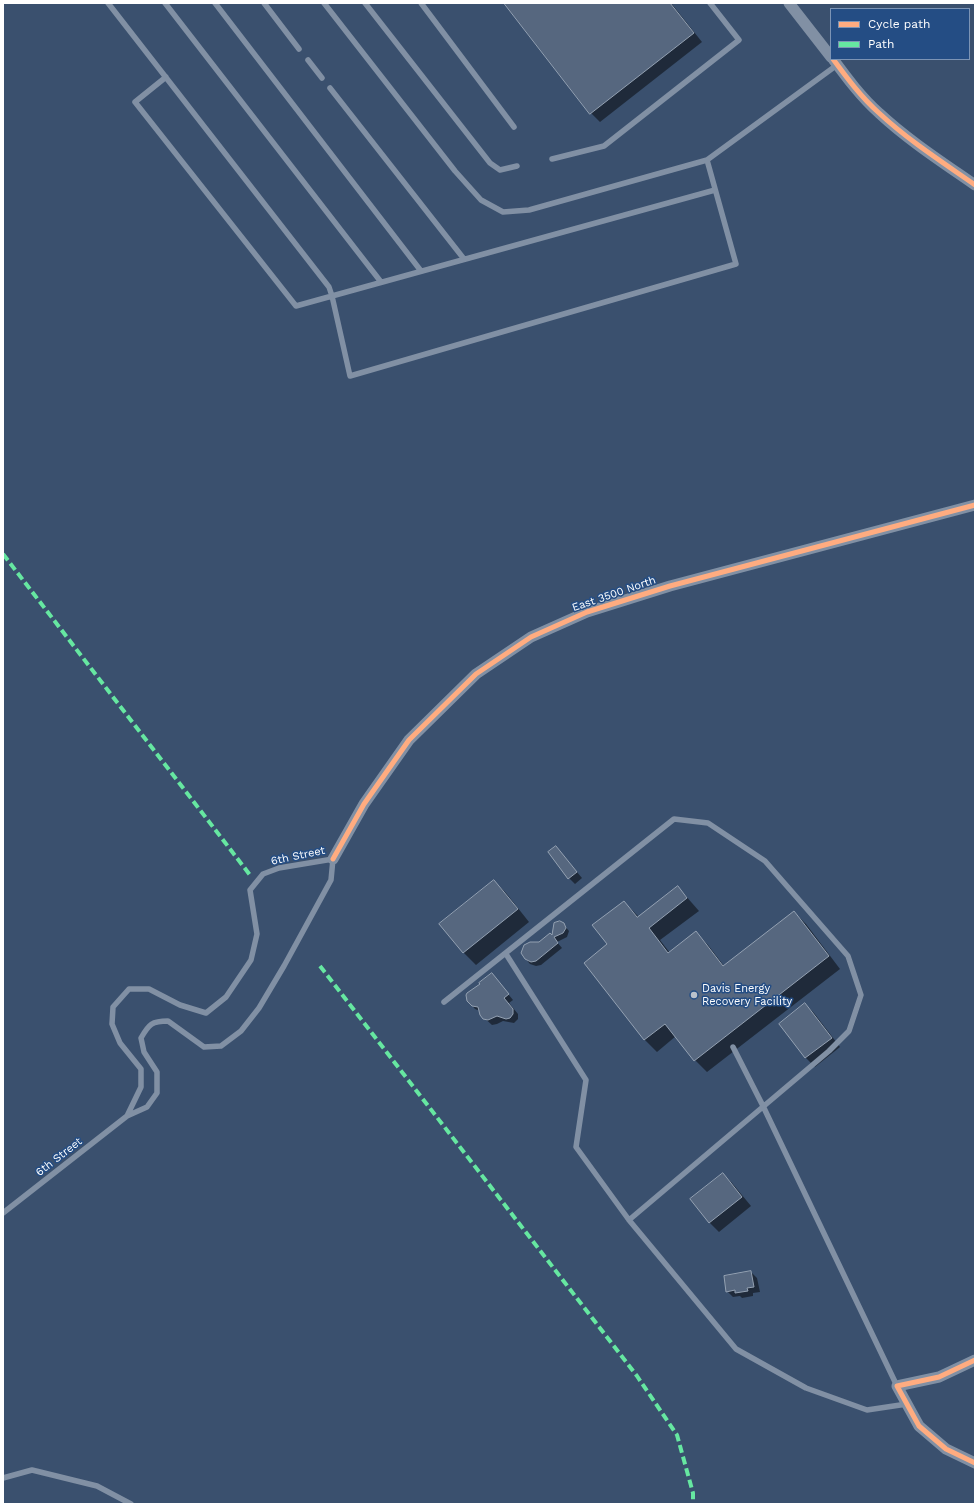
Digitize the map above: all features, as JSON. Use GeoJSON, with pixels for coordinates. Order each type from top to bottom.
{"type":"FeatureCollection","features":[{"type":"Feature","properties":{"kind":"street"},"geometry":{"type":"LineString","coordinates":[[789,3],[830,55]]}},
{"type":"Feature","properties":{"kind":"street"},"geometry":{"type":"LineString","coordinates":[[834,60],[851,83],[878,112],[910,140],[975,185]]}},
{"type":"Feature","properties":{"kind":"street","name":"East 3500 North"},"geometry":{"type":"LineString","coordinates":[[333,859],[364,804],[409,740],[476,674],[531,637],[587,612],[670,586],[975,505]]}},
{"type":"Feature","properties":{"kind":"street"},"geometry":{"type":"LineString","coordinates":[[975,1360],[940,1377],[897,1386],[919,1426],[946,1449],[975,1463]]}},
{"type":"Feature","properties":{"kind":"lane"},"geometry":{"type":"LineString","coordinates":[[108,3],[329,287],[350,376],[736,264],[707,160]]}},
{"type":"Feature","properties":{"kind":"lane"},"geometry":{"type":"LineString","coordinates":[[165,3],[381,282]]}},
{"type":"Feature","properties":{"kind":"lane"},"geometry":{"type":"LineString","coordinates":[[215,3],[421,271]]}},
{"type":"Feature","properties":{"kind":"lane"},"geometry":{"type":"LineString","coordinates":[[264,3],[299,49]]}},
{"type":"Feature","properties":{"kind":"lane"},"geometry":{"type":"LineString","coordinates":[[324,3],[455,171],[481,200],[503,212],[529,210],[707,160],[834,60]]}},
{"type":"Feature","properties":{"kind":"lane"},"geometry":{"type":"LineString","coordinates":[[366,3],[490,163],[500,170],[516,166]]}},
{"type":"Feature","properties":{"kind":"lane"},"geometry":{"type":"LineString","coordinates":[[421,3],[514,127]]}},
{"type":"Feature","properties":{"kind":"lane"},"geometry":{"type":"LineString","coordinates":[[552,159],[604,146],[739,40],[710,3]]}},
{"type":"Feature","properties":{"kind":"lane"},"geometry":{"type":"LineString","coordinates":[[308,60],[322,78]]}},
{"type":"Feature","properties":{"kind":"lane"},"geometry":{"type":"LineString","coordinates":[[166,77],[135,102],[296,306],[715,190]]}},
{"type":"Feature","properties":{"kind":"lane"},"geometry":{"type":"LineString","coordinates":[[330,88],[464,259]]}},
{"type":"Feature","properties":{"kind":"lane"},"geometry":{"type":"LineString","coordinates":[[444,1002],[674,819],[708,823],[765,861],[848,956],[861,995],[849,1031],[829,1051],[629,1220]]}},
{"type":"Feature","properties":{"kind":"lane","name":"6th Street"},"geometry":{"type":"LineString","coordinates":[[3,1213],[127,1116],[146,1108],[157,1093],[157,1072],[144,1052],[141,1038],[146,1028],[155,1021],[168,1020],[204,1047],[221,1046],[241,1031],[259,1008],[331,880],[333,859],[279,868],[263,874],[250,890],[257,934],[251,960],[226,997],[206,1013],[180,1005],[149,989],[129,989],[113,1007],[112,1024],[120,1043],[141,1069],[141,1087],[127,1116]]}},
{"type":"Feature","properties":{"kind":"lane"},"geometry":{"type":"LineString","coordinates":[[506,954],[586,1080],[576,1147],[629,1220],[736,1349],[806,1388],[867,1410],[907,1404]]}},
{"type":"Feature","properties":{"kind":"lane"},"geometry":{"type":"LineString","coordinates":[[733,1047],[764,1106],[897,1386]]}},
{"type":"Feature","properties":{"kind":"lane"},"geometry":{"type":"LineString","coordinates":[[3,1478],[32,1470],[97,1486],[131,1504]]}},
{"type":"Feature","properties":{"kind":"building"},"geometry":{"type":"Polygon","coordinates":[[[504,3],[670,3],[694,33],[590,114],[504,3]]]}},
{"type":"Feature","properties":{"kind":"building"},"geometry":{"type":"Polygon","coordinates":[[[556,846],[577,872],[568,879],[548,852],[556,846]]]}},
{"type":"Feature","properties":{"kind":"building"},"geometry":{"type":"Polygon","coordinates":[[[494,880],[518,909],[463,953],[439,924],[494,880]]]}},
{"type":"Feature","properties":{"kind":"building","name":"Davis Energy Recovery Facility"},"geometry":{"type":"Polygon","coordinates":[[[678,886],[687,898],[649,928],[668,953],[696,931],[723,966],[794,911],[829,956],[694,1061],[665,1024],[644,1040],[584,963],[607,944],[592,925],[624,901],[637,917],[678,886]]]}},
{"type":"Feature","properties":{"kind":"building"},"geometry":{"type":"Polygon","coordinates":[[[560,921],[564,923],[566,928],[563,933],[554,937],[558,943],[536,961],[531,962],[525,959],[521,953],[524,945],[530,942],[539,942],[550,933],[552,935],[554,923],[560,921]]]}},
{"type":"Feature","properties":{"kind":"building"},"geometry":{"type":"Polygon","coordinates":[[[492,973],[509,994],[504,998],[513,1009],[513,1014],[510,1018],[506,1019],[497,1016],[488,1020],[483,1019],[480,1015],[478,1007],[472,1006],[467,1001],[467,993],[492,973]]]}},
{"type":"Feature","properties":{"kind":"building"},"geometry":{"type":"Polygon","coordinates":[[[805,1003],[832,1038],[805,1058],[779,1024],[805,1003]]]}},
{"type":"Feature","properties":{"kind":"building"},"geometry":{"type":"Polygon","coordinates":[[[723,1173],[742,1197],[709,1223],[690,1199],[723,1173]]]}},
{"type":"Feature","properties":{"kind":"building"},"geometry":{"type":"Polygon","coordinates":[[[751,1271],[754,1287],[747,1288],[748,1291],[735,1293],[735,1290],[726,1292],[724,1276],[751,1271]]]}},
{"type":"Feature","properties":{"kind":"marked path"},"geometry":{"type":"LineString","coordinates":[[3,554],[250,875]]}},
{"type":"Feature","properties":{"kind":"marked path"},"geometry":{"type":"LineString","coordinates":[[320,966],[637,1376],[677,1435],[693,1493],[693,1504]]}},
{"type":"Feature","properties":{"kind":"cycle path"},"geometry":{"type":"LineString","coordinates":[[834,60],[860,94],[890,123],[975,185]]}},
{"type":"Feature","properties":{"kind":"cycle path"},"geometry":{"type":"LineString","coordinates":[[333,859],[364,804],[409,740],[476,674],[531,637],[587,612],[670,586],[975,505]]}},
{"type":"Feature","properties":{"kind":"cycle path"},"geometry":{"type":"LineString","coordinates":[[975,1360],[939,1377],[897,1386],[919,1426],[946,1449],[975,1463]]}},
{"type":"Feature","properties":{"kind":"place","name":"Davis Energy Recovery Facility"},"geometry":{"type":"Point","coordinates":[694,995]}}]}
